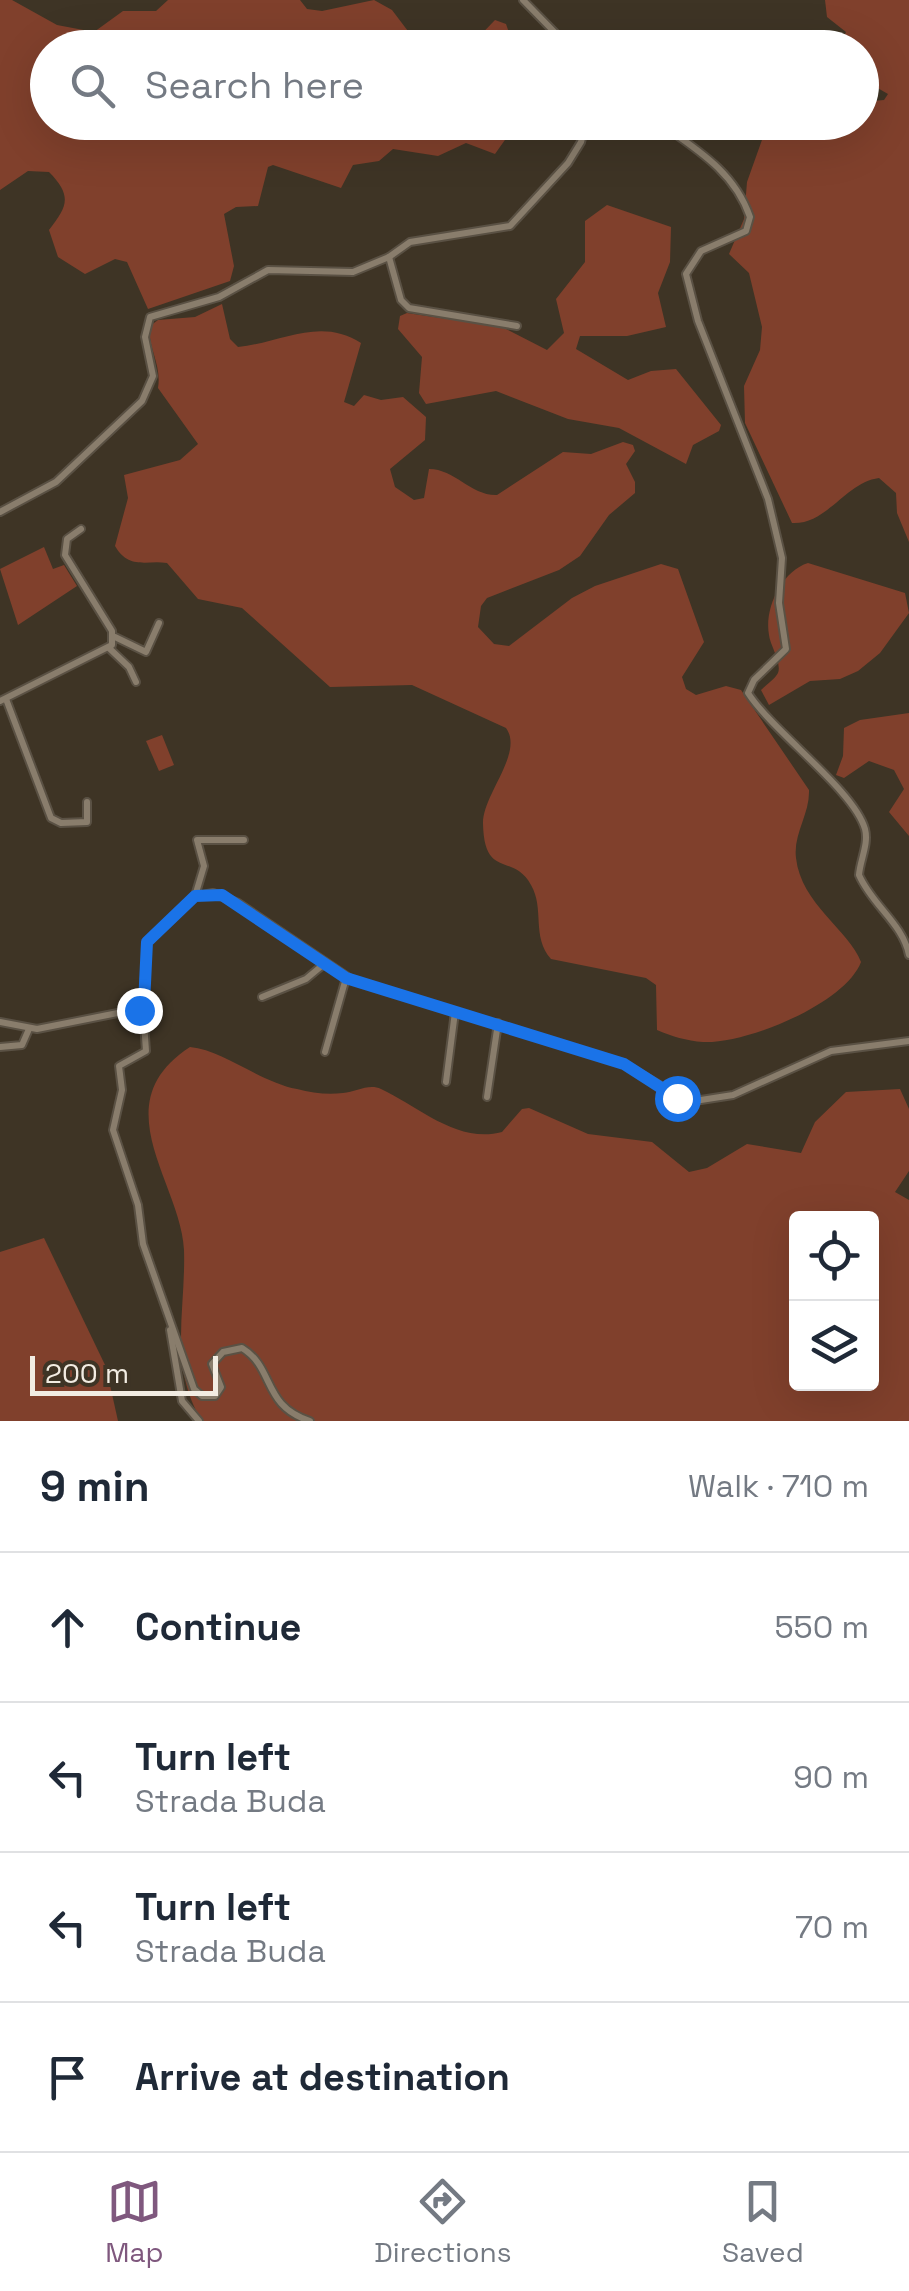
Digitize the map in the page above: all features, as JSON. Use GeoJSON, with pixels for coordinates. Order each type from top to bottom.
{"type":"FeatureCollection","features":[{"type":"Feature","properties":{"kind":"street"},"geometry":{"type":"LineString","coordinates":[[523,0],[552,30]]}},
{"type":"Feature","properties":{"kind":"street"},"geometry":{"type":"LineString","coordinates":[[0,512],[56,482],[142,401],[153,376],[146,337],[150,318],[219,297],[268,270],[353,272],[390,257],[410,242],[510,226],[568,163],[578,140]]}},
{"type":"Feature","properties":{"kind":"street"},"geometry":{"type":"LineString","coordinates":[[683,140],[718,166],[738,190],[750,217],[749,227],[739,236],[701,251],[687,266],[686,274],[698,322],[768,499],[782,558],[778,603],[786,649],[754,680],[748,693],[831,780],[863,824],[866,841],[859,875],[873,900],[904,935],[909,956]]}},
{"type":"Feature","properties":{"kind":"street"},"geometry":{"type":"LineString","coordinates":[[390,257],[401,300],[409,308],[516,326]]}},
{"type":"Feature","properties":{"kind":"street"},"geometry":{"type":"LineString","coordinates":[[81,529],[64,544],[67,564],[115,637],[146,652],[159,623]]}},
{"type":"Feature","properties":{"kind":"street"},"geometry":{"type":"LineString","coordinates":[[87,802],[86,822],[61,823],[52,818],[3,700],[108,648],[115,637]]}},
{"type":"Feature","properties":{"kind":"street"},"geometry":{"type":"LineString","coordinates":[[108,648],[129,666],[136,682]]}},
{"type":"Feature","properties":{"kind":"street"},"geometry":{"type":"LineString","coordinates":[[244,840],[197,840],[204,866],[195,896],[147,942],[142,1008],[146,1052],[119,1066],[122,1090],[113,1130],[138,1204],[143,1244],[188,1374],[202,1396],[215,1396],[222,1388],[212,1370],[216,1358],[234,1347],[242,1348],[253,1356],[282,1408],[310,1421]]}},
{"type":"Feature","properties":{"kind":"street"},"geometry":{"type":"LineString","coordinates":[[195,896],[213,893],[229,898],[346,978],[624,1064],[677,1098],[694,1102],[733,1094],[830,1051],[909,1042]]}},
{"type":"Feature","properties":{"kind":"street"},"geometry":{"type":"LineString","coordinates":[[262,996],[306,979],[324,964]]}},
{"type":"Feature","properties":{"kind":"street"},"geometry":{"type":"LineString","coordinates":[[325,1052],[346,978]]}},
{"type":"Feature","properties":{"kind":"street"},"geometry":{"type":"LineString","coordinates":[[0,1022],[29,1029],[142,1008]]}},
{"type":"Feature","properties":{"kind":"street"},"geometry":{"type":"LineString","coordinates":[[446,1082],[455,1012]]}},
{"type":"Feature","properties":{"kind":"street"},"geometry":{"type":"LineString","coordinates":[[487,1098],[498,1023]]}},
{"type":"Feature","properties":{"kind":"street"},"geometry":{"type":"LineString","coordinates":[[0,1047],[22,1045],[29,1029]]}},
{"type":"Feature","properties":{"kind":"street"},"geometry":{"type":"LineString","coordinates":[[167,1312],[182,1402],[199,1421]]}},
{"type":"Feature","properties":{"kind":"shaded area"},"geometry":{"type":"Polygon","coordinates":[[[0,0],[12,0],[57,25],[83,30],[30,30],[30,140],[505,140],[495,154],[466,143],[438,156],[393,149],[379,161],[353,165],[341,188],[273,165],[268,167],[258,206],[236,207],[224,214],[234,266],[230,281],[148,309],[127,262],[115,259],[85,274],[58,257],[49,230],[65,201],[62,188],[49,172],[28,171],[0,190],[0,0]]]}},
{"type":"Feature","properties":{"kind":"shaded area"},"geometry":{"type":"Polygon","coordinates":[[[168,0],[300,0],[307,9],[322,11],[374,0],[392,10],[407,30],[97,30],[123,11],[156,11],[168,0]]]}},
{"type":"Feature","properties":{"kind":"shaded area"},"geometry":{"type":"Polygon","coordinates":[[[825,0],[909,0],[909,542],[897,513],[896,493],[879,478],[856,487],[816,517],[792,523],[745,423],[744,386],[760,350],[762,327],[749,273],[729,254],[744,219],[747,182],[762,140],[879,140],[879,100],[888,94],[879,89],[879,30],[843,30],[827,17],[825,0]]]}},
{"type":"Feature","properties":{"kind":"shaded area"},"geometry":{"type":"Polygon","coordinates":[[[495,20],[506,24],[508,30],[485,30],[495,20]]]}},
{"type":"Feature","properties":{"kind":"shaded area"},"geometry":{"type":"Polygon","coordinates":[[[607,205],[671,227],[670,262],[658,293],[666,327],[627,336],[580,336],[576,349],[628,380],[651,371],[676,369],[721,425],[719,431],[693,445],[686,464],[619,428],[568,419],[496,391],[426,404],[419,393],[422,357],[398,329],[400,316],[407,313],[502,327],[547,350],[564,333],[556,299],[585,262],[585,221],[607,205]]]}},
{"type":"Feature","properties":{"kind":"shaded area"},"geometry":{"type":"Polygon","coordinates":[[[222,304],[230,339],[238,347],[315,331],[346,335],[361,343],[344,402],[354,406],[364,395],[381,400],[403,397],[426,417],[425,440],[390,469],[395,487],[414,500],[424,498],[429,469],[497,495],[563,452],[591,454],[623,442],[633,445],[635,451],[626,464],[635,482],[635,493],[609,515],[580,556],[559,570],[487,598],[481,606],[478,627],[494,644],[509,646],[572,598],[595,586],[661,564],[678,569],[704,642],[682,677],[686,689],[696,695],[726,686],[741,690],[809,790],[796,849],[800,874],[816,903],[861,962],[836,993],[792,1019],[721,1041],[679,1038],[657,1030],[656,985],[646,978],[551,959],[541,941],[531,885],[524,875],[488,852],[483,823],[510,749],[506,728],[412,685],[330,687],[242,608],[198,599],[167,563],[132,561],[120,553],[115,546],[128,498],[124,475],[180,460],[198,444],[158,388],[150,326],[158,320],[195,317],[222,304]]]}},
{"type":"Feature","properties":{"kind":"shaded area"},"geometry":{"type":"Polygon","coordinates":[[[44,547],[53,569],[64,565],[77,586],[18,625],[0,569],[44,547]]]}},
{"type":"Feature","properties":{"kind":"shaded area"},"geometry":{"type":"Polygon","coordinates":[[[808,563],[905,593],[909,613],[880,653],[858,671],[840,679],[810,681],[769,705],[761,690],[779,669],[769,635],[772,602],[790,574],[808,563]]]}},
{"type":"Feature","properties":{"kind":"shaded area"},"geometry":{"type":"Polygon","coordinates":[[[909,713],[909,836],[889,812],[904,789],[894,770],[869,761],[844,778],[836,775],[843,756],[844,728],[860,720],[909,713]]]}},
{"type":"Feature","properties":{"kind":"shaded area"},"geometry":{"type":"Polygon","coordinates":[[[162,735],[174,765],[159,771],[146,741],[162,735]]]}},
{"type":"Feature","properties":{"kind":"shaded area"},"geometry":{"type":"Polygon","coordinates":[[[190,1047],[303,1090],[337,1094],[376,1087],[469,1133],[502,1132],[522,1109],[529,1108],[588,1134],[652,1142],[689,1172],[707,1168],[747,1144],[801,1153],[815,1122],[846,1092],[900,1089],[909,1109],[909,1171],[895,1192],[909,1200],[909,1421],[202,1421],[185,1379],[181,1337],[184,1250],[180,1224],[153,1145],[149,1119],[152,1093],[164,1069],[190,1047]]]}},
{"type":"Feature","properties":{"kind":"shaded area"},"geometry":{"type":"Polygon","coordinates":[[[44,1238],[106,1367],[118,1421],[0,1421],[0,1252],[44,1238]]]}},
{"type":"Feature","properties":{"kind":"route"},"geometry":{"type":"LineString","coordinates":[[139,1010],[144,1004],[147,942],[195,896],[213,893],[247,908],[346,978],[624,1064],[677,1098]]}}]}
